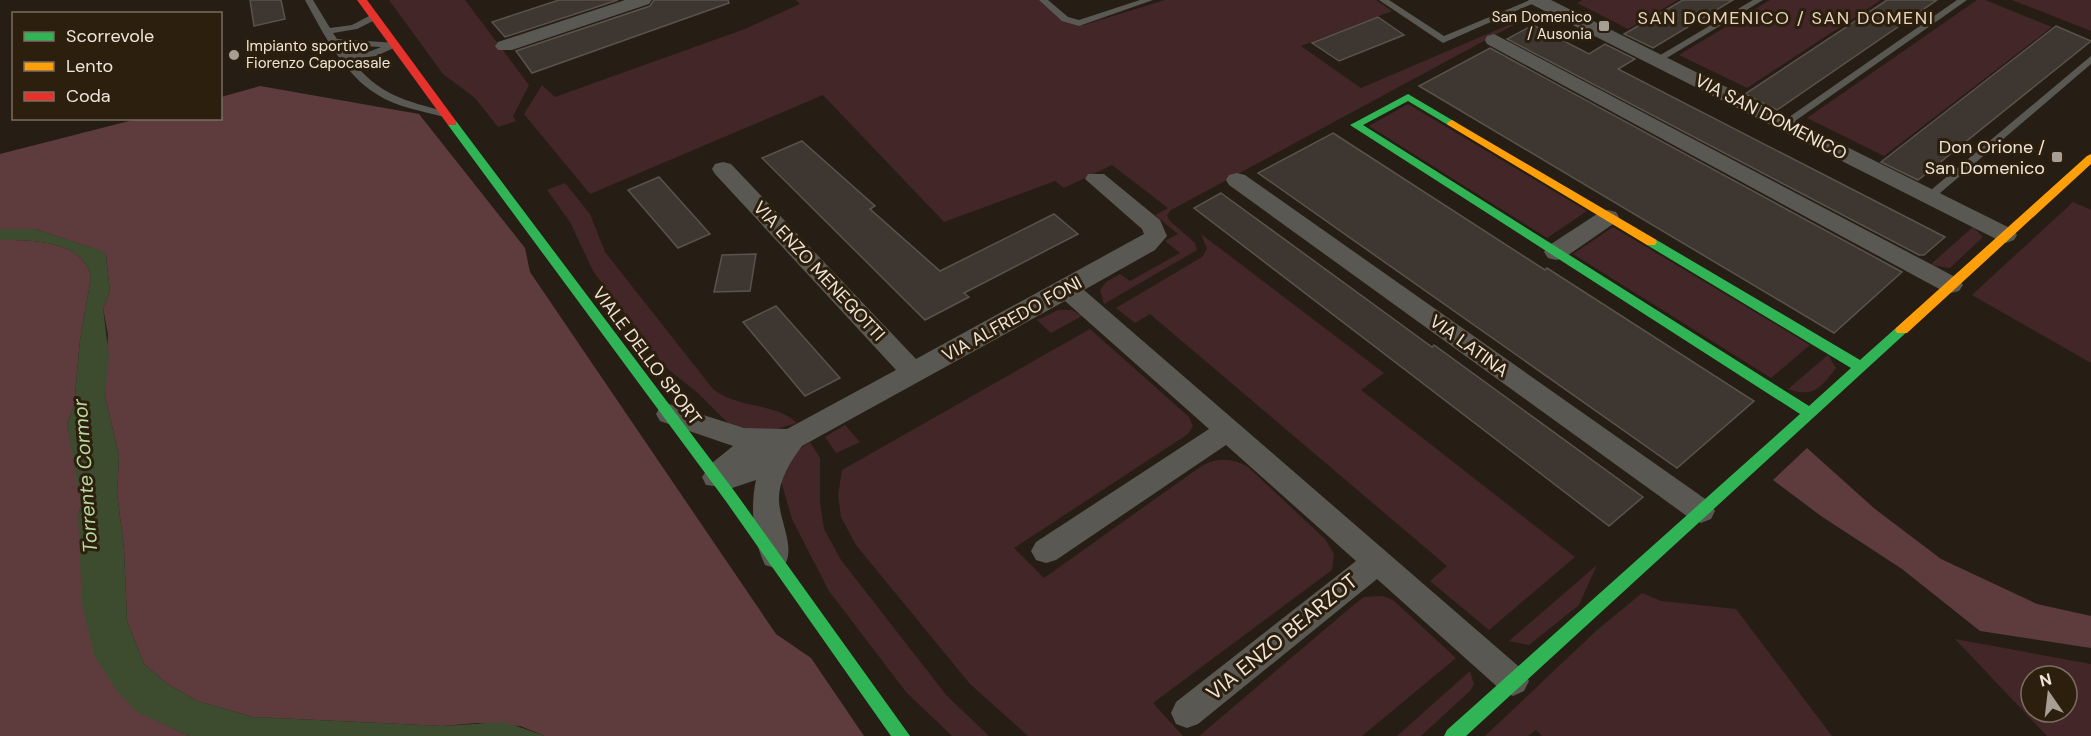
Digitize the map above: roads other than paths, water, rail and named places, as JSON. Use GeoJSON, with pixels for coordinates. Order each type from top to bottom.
{"type":"FeatureCollection","features":[{"type":"Feature","properties":{"kind":"street","name":"VIALE DELLO SPORT"},"geometry":{"type":"LineString","coordinates":[[363,0],[393,45],[776,559],[901,736]]}},
{"type":"Feature","properties":{"kind":"street"},"geometry":{"type":"LineString","coordinates":[[505,46],[643,0]]}},
{"type":"Feature","properties":{"kind":"street","name":"VIA SAN DOMENICO"},"geometry":{"type":"LineString","coordinates":[[1537,0],[2006,235]]}},
{"type":"Feature","properties":{"kind":"street"},"geometry":{"type":"LineString","coordinates":[[1494,40],[1951,285]]}},
{"type":"Feature","properties":{"kind":"street"},"geometry":{"type":"LineString","coordinates":[[1810,413],[1354,125],[1408,97],[1860,367]]}},
{"type":"Feature","properties":{"kind":"street"},"geometry":{"type":"LineString","coordinates":[[1453,736],[2091,158]]}},
{"type":"Feature","properties":{"kind":"street","name":"VIA ENZO MENEGOTTI"},"geometry":{"type":"LineString","coordinates":[[723,169],[915,373]]}},
{"type":"Feature","properties":{"kind":"street","name":"VIA ALFREDO FONI"},"geometry":{"type":"LineString","coordinates":[[716,477],[738,476],[778,448],[1147,245],[1156,236],[1152,225],[1096,179]]}},
{"type":"Feature","properties":{"kind":"street","name":"VIA LATINA"},"geometry":{"type":"LineString","coordinates":[[1237,180],[1701,511]]}},
{"type":"Feature","properties":{"kind":"street"},"geometry":{"type":"LineString","coordinates":[[1556,252],[1608,217]]}},
{"type":"Feature","properties":{"kind":"street","name":"VIA ENZO BEARZOT"},"geometry":{"type":"LineString","coordinates":[[1067,290],[1513,681]]}},
{"type":"Feature","properties":{"kind":"street"},"geometry":{"type":"LineString","coordinates":[[669,414],[728,436],[778,448],[765,500],[776,559]]}},
{"type":"Feature","properties":{"kind":"street"},"geometry":{"type":"LineString","coordinates":[[1046,551],[1227,430]]}},
{"type":"Feature","properties":{"kind":"street","name":"VIA ENZO BEARZOT"},"geometry":{"type":"LineString","coordinates":[[1187,713],[1377,562]]}},
{"type":"Feature","properties":{"kind":"lane"},"geometry":{"type":"LineString","coordinates":[[309,0],[364,81],[396,101],[444,114]]}},
{"type":"Feature","properties":{"kind":"lane"},"geometry":{"type":"LineString","coordinates":[[1043,0],[1065,19],[1079,22],[1149,0]]}},
{"type":"Feature","properties":{"kind":"lane"},"geometry":{"type":"LineString","coordinates":[[1383,0],[1443,40],[1537,0]]}},
{"type":"Feature","properties":{"kind":"lane"},"geometry":{"type":"LineString","coordinates":[[1657,60],[1759,0]]}},
{"type":"Feature","properties":{"kind":"lane"},"geometry":{"type":"LineString","coordinates":[[1785,124],[1963,0]]}},
{"type":"Feature","properties":{"kind":"lane"},"geometry":{"type":"LineString","coordinates":[[329,31],[354,27],[374,17]]}},
{"type":"Feature","properties":{"kind":"lane"},"geometry":{"type":"LineString","coordinates":[[336,42],[393,45]]}},
{"type":"Feature","properties":{"kind":"lane"},"geometry":{"type":"LineString","coordinates":[[347,57],[373,54],[393,45]]}},
{"type":"Feature","properties":{"kind":"lane"},"geometry":{"type":"LineString","coordinates":[[1929,197],[2091,59]]}},
{"type":"Feature","properties":{"kind":"water","name":"Torrente Cormor"},"geometry":{"type":"Polygon","coordinates":[[[0,229],[35,229],[102,251],[106,255],[110,292],[103,308],[109,356],[105,396],[119,456],[117,493],[124,549],[127,621],[144,664],[166,683],[197,701],[253,717],[442,726],[505,722],[545,736],[189,736],[137,712],[116,690],[94,655],[82,605],[78,516],[81,505],[67,424],[74,406],[80,340],[91,277],[86,265],[67,249],[40,242],[0,240],[0,229]]]}},
{"type":"Feature","properties":{"kind":"place","name":"San Domenico / Ausonia"},"geometry":{"type":"Point","coordinates":[1604,26]}},
{"type":"Feature","properties":{"kind":"place","name":"Impianto sportivo Fiorenzo Capocasale"},"geometry":{"type":"Point","coordinates":[234,55]}},
{"type":"Feature","properties":{"kind":"place","name":"Don Orione / San Domenico"},"geometry":{"type":"Point","coordinates":[2057,157]}},
{"type":"Feature","properties":{"kind":"district","name":"SAN DOMENICO / SAN DOMENI"},"geometry":{"type":"Point","coordinates":[1786,18]}}]}
